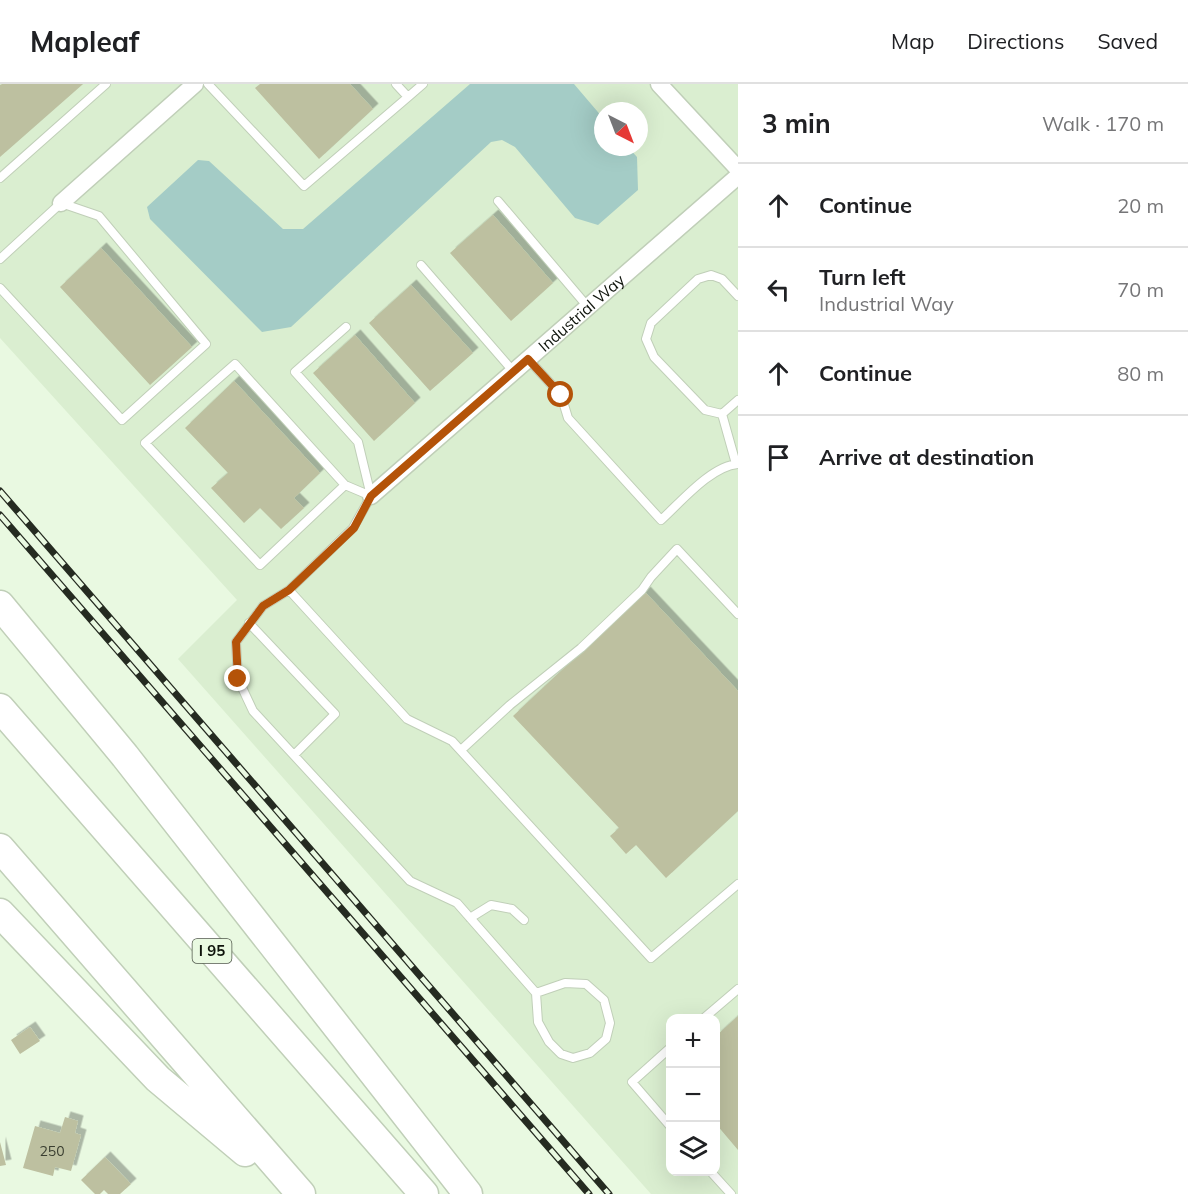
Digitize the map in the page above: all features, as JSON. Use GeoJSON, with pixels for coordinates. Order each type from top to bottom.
{"type":"FeatureCollection","features":[{"type":"Feature","properties":{"kind":"highway"},"geometry":{"type":"LineString","coordinates":[[0,605],[90,713],[468,1194]]}},
{"type":"Feature","properties":{"kind":"highway","name":"I 95"},"geometry":{"type":"LineString","coordinates":[[0,708],[424,1194]]}},
{"type":"Feature","properties":{"kind":"highway"},"geometry":{"type":"LineString","coordinates":[[0,848],[299,1194]]}},
{"type":"Feature","properties":{"kind":"highway"},"geometry":{"type":"LineString","coordinates":[[0,913],[158,1079],[299,1194]]}},
{"type":"Feature","properties":{"kind":"street"},"geometry":{"type":"LineString","coordinates":[[61,202],[195,84]]}},
{"type":"Feature","properties":{"kind":"street"},"geometry":{"type":"LineString","coordinates":[[659,84],[738,169]]}},
{"type":"Feature","properties":{"kind":"street","name":"Industrial Way"},"geometry":{"type":"LineString","coordinates":[[371,496],[738,176]]}},
{"type":"Feature","properties":{"kind":"lane"},"geometry":{"type":"LineString","coordinates":[[0,178],[106,84]]}},
{"type":"Feature","properties":{"kind":"lane"},"geometry":{"type":"LineString","coordinates":[[208,84],[304,186],[423,84]]}},
{"type":"Feature","properties":{"kind":"lane"},"geometry":{"type":"LineString","coordinates":[[396,84],[408,97]]}},
{"type":"Feature","properties":{"kind":"lane"},"geometry":{"type":"LineString","coordinates":[[498,201],[588,307]]}},
{"type":"Feature","properties":{"kind":"lane"},"geometry":{"type":"LineString","coordinates":[[0,259],[61,202],[99,216],[206,344],[122,420],[0,288]]}},
{"type":"Feature","properties":{"kind":"lane"},"geometry":{"type":"LineString","coordinates":[[421,266],[513,371]]}},
{"type":"Feature","properties":{"kind":"lane"},"geometry":{"type":"LineString","coordinates":[[722,414],[705,410],[654,357],[646,339],[651,322],[698,279],[711,275],[722,279],[738,296]]}},
{"type":"Feature","properties":{"kind":"lane"},"geometry":{"type":"LineString","coordinates":[[346,327],[295,372],[358,442],[371,496],[354,528],[289,590],[263,606],[249,623],[236,642],[238,679],[253,711],[410,881],[457,903],[536,993],[538,1022],[549,1042],[561,1054],[573,1058],[590,1053],[606,1039],[610,1023],[603,1000],[586,984],[565,982],[536,993]]}},
{"type":"Feature","properties":{"kind":"lane"},"geometry":{"type":"LineString","coordinates":[[528,359],[561,395],[568,418],[661,520],[705,480],[719,470],[737,464],[722,414]]}},
{"type":"Feature","properties":{"kind":"lane"},"geometry":{"type":"LineString","coordinates":[[345,485],[260,565],[145,442],[235,364],[345,485],[371,496]]}},
{"type":"Feature","properties":{"kind":"lane"},"geometry":{"type":"LineString","coordinates":[[722,414],[738,400]]}},
{"type":"Feature","properties":{"kind":"lane"},"geometry":{"type":"LineString","coordinates":[[461,750],[510,705],[581,648],[642,590],[677,549],[738,614]]}},
{"type":"Feature","properties":{"kind":"lane"},"geometry":{"type":"LineString","coordinates":[[289,590],[406,719],[452,741],[461,750],[651,958],[738,884]]}},
{"type":"Feature","properties":{"kind":"lane"},"geometry":{"type":"LineString","coordinates":[[249,623],[334,714],[294,755]]}},
{"type":"Feature","properties":{"kind":"lane"},"geometry":{"type":"LineString","coordinates":[[470,918],[491,905],[512,909],[524,920]]}},
{"type":"Feature","properties":{"kind":"lane"},"geometry":{"type":"LineString","coordinates":[[709,1014],[738,989]]}},
{"type":"Feature","properties":{"kind":"lane"},"geometry":{"type":"LineString","coordinates":[[666,1052],[632,1082],[667,1122]]}},
{"type":"Feature","properties":{"kind":"lane"},"geometry":{"type":"LineString","coordinates":[[715,1176],[731,1194]]}},
{"type":"Feature","properties":{"kind":"shaded area"},"geometry":{"type":"Polygon","coordinates":[[[0,84],[738,84],[738,1194],[651,1194],[178,659],[237,600],[0,338],[0,84]]]}},
{"type":"Feature","properties":{"kind":"water"},"geometry":{"type":"Polygon","coordinates":[[[470,84],[574,84],[594,107],[594,156],[637,157],[638,190],[598,225],[575,218],[515,147],[502,140],[491,142],[291,327],[262,332],[150,219],[147,207],[198,160],[209,161],[283,229],[303,229],[470,84]]]}},
{"type":"Feature","properties":{"kind":"building"},"geometry":{"type":"Polygon","coordinates":[[[83,84],[0,157],[0,85],[83,84]]]}},
{"type":"Feature","properties":{"kind":"building"},"geometry":{"type":"Polygon","coordinates":[[[260,84],[350,84],[373,109],[319,159],[255,88],[260,84]]]}},
{"type":"Feature","properties":{"kind":"building"},"geometry":{"type":"Polygon","coordinates":[[[493,215],[553,283],[511,321],[450,253],[493,215]]]}},
{"type":"Feature","properties":{"kind":"building"},"geometry":{"type":"Polygon","coordinates":[[[101,248],[192,347],[150,385],[60,287],[101,248]]]}},
{"type":"Feature","properties":{"kind":"building"},"geometry":{"type":"Polygon","coordinates":[[[411,285],[473,353],[430,391],[369,323],[411,285]]]}},
{"type":"Feature","properties":{"kind":"building"},"geometry":{"type":"Polygon","coordinates":[[[355,335],[415,403],[374,441],[313,373],[355,335]]]}},
{"type":"Feature","properties":{"kind":"building"},"geometry":{"type":"Polygon","coordinates":[[[234,381],[320,473],[294,498],[304,508],[281,529],[260,508],[244,523],[211,488],[228,473],[185,428],[234,381]]]}},
{"type":"Feature","properties":{"kind":"building"},"geometry":{"type":"Polygon","coordinates":[[[645,592],[738,691],[738,811],[666,878],[636,845],[626,854],[610,836],[619,828],[513,716],[645,592]]]}},
{"type":"Feature","properties":{"kind":"building"},"geometry":{"type":"Polygon","coordinates":[[[738,1016],[738,1150],[720,1129],[720,1032],[738,1016]]]}},
{"type":"Feature","properties":{"kind":"building"},"geometry":{"type":"Polygon","coordinates":[[[30,1027],[40,1041],[20,1054],[11,1040],[30,1027]]]}},
{"type":"Feature","properties":{"kind":"building"},"geometry":{"type":"Polygon","coordinates":[[[65,1117],[78,1121],[75,1133],[81,1135],[71,1171],[55,1167],[53,1176],[23,1168],[35,1126],[60,1133],[65,1117]]]}},
{"type":"Feature","properties":{"kind":"building"},"geometry":{"type":"Polygon","coordinates":[[[0,1142],[6,1165],[0,1166],[0,1142]]]}},
{"type":"Feature","properties":{"kind":"building"},"geometry":{"type":"Polygon","coordinates":[[[105,1157],[131,1184],[120,1194],[108,1194],[104,1190],[100,1194],[95,1194],[81,1180],[105,1157]]]}},
{"type":"Feature","properties":{"kind":"railway"},"geometry":{"type":"LineString","coordinates":[[0,491],[609,1194]]}},
{"type":"Feature","properties":{"kind":"railway"},"geometry":{"type":"LineString","coordinates":[[0,515],[589,1194]]}},
{"type":"Feature","properties":{"kind":"route"},"geometry":{"type":"LineString","coordinates":[[238,679],[236,642],[249,623],[263,606],[289,590],[354,528],[371,496],[528,359],[561,395]]}}]}
